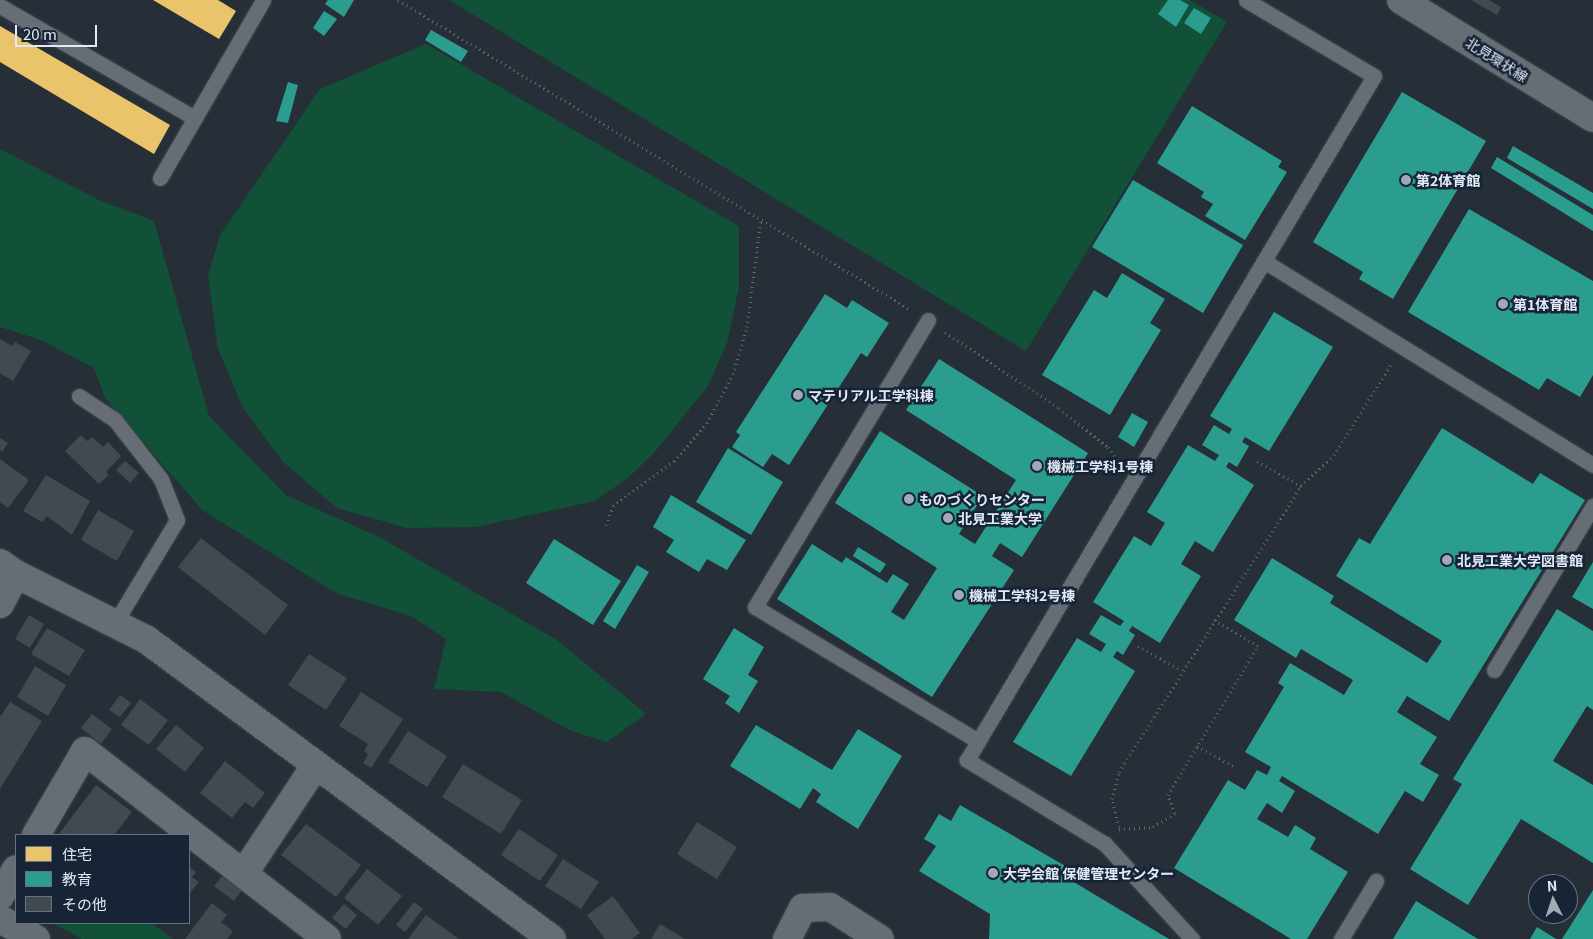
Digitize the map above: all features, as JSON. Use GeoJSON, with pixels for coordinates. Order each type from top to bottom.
{"type":"FeatureCollection","features":[{"type":"Feature","properties":{"kind":"street","name":"北見環状線"},"geometry":{"type":"LineString","coordinates":[[1401,0],[1593,118]]}},
{"type":"Feature","properties":{"kind":"street"},"geometry":{"type":"LineString","coordinates":[[0,604],[8,569],[116,622],[147,640],[302,783],[552,939]]}},
{"type":"Feature","properties":{"kind":"street"},"geometry":{"type":"LineString","coordinates":[[37,834],[85,751],[327,939]]}},
{"type":"Feature","properties":{"kind":"street"},"geometry":{"type":"LineString","coordinates":[[244,873],[302,783]]}},
{"type":"Feature","properties":{"kind":"street"},"geometry":{"type":"LineString","coordinates":[[0,896],[15,871]]}},
{"type":"Feature","properties":{"kind":"street"},"geometry":{"type":"LineString","coordinates":[[787,939],[803,908],[830,907],[880,939]]}},
{"type":"Feature","properties":{"kind":"street"},"geometry":{"type":"LineString","coordinates":[[0,919],[36,939]]}},
{"type":"Feature","properties":{"kind":"lane"},"geometry":{"type":"LineString","coordinates":[[1192,939],[1105,844],[967,760],[1374,76],[1246,0]]}},
{"type":"Feature","properties":{"kind":"lane"},"geometry":{"type":"LineString","coordinates":[[160,178],[262,1]]}},
{"type":"Feature","properties":{"kind":"lane"},"geometry":{"type":"LineString","coordinates":[[0,6],[195,118]]}},
{"type":"Feature","properties":{"kind":"lane"},"geometry":{"type":"LineString","coordinates":[[1264,261],[1593,465]]}},
{"type":"Feature","properties":{"kind":"lane"},"geometry":{"type":"LineString","coordinates":[[928,320],[755,607],[978,741]]}},
{"type":"Feature","properties":{"kind":"lane"},"geometry":{"type":"LineString","coordinates":[[79,396],[115,420],[161,479],[177,520],[116,622]]}},
{"type":"Feature","properties":{"kind":"lane"},"geometry":{"type":"LineString","coordinates":[[1494,670],[1593,506]]}},
{"type":"Feature","properties":{"kind":"lane"},"geometry":{"type":"LineString","coordinates":[[1341,939],[1376,881]]}},
{"type":"Feature","properties":{"kind":"path"},"geometry":{"type":"LineString","coordinates":[[398,0],[928,320],[1059,408],[1108,446],[1132,482]]}},
{"type":"Feature","properties":{"kind":"path"},"geometry":{"type":"LineString","coordinates":[[606,525],[613,506],[674,461],[707,423],[733,374],[747,327],[760,219]]}},
{"type":"Feature","properties":{"kind":"path"},"geometry":{"type":"LineString","coordinates":[[1119,828],[1112,799],[1119,772],[1181,670],[1301,486],[1334,455],[1402,346]]}},
{"type":"Feature","properties":{"kind":"path"},"geometry":{"type":"LineString","coordinates":[[1257,461],[1301,486]]}},
{"type":"Feature","properties":{"kind":"path"},"geometry":{"type":"LineString","coordinates":[[1105,844],[1119,828],[1154,827],[1175,813],[1168,795],[1258,646],[1214,620]]}},
{"type":"Feature","properties":{"kind":"path"},"geometry":{"type":"LineString","coordinates":[[1138,646],[1181,670]]}},
{"type":"Feature","properties":{"kind":"path"},"geometry":{"type":"LineString","coordinates":[[1197,746],[1235,766]]}},
{"type":"Feature","properties":{"kind":"green space"},"geometry":{"type":"Polygon","coordinates":[[[449,0],[1190,0],[1227,22],[1026,351],[449,0]]]}},
{"type":"Feature","properties":{"kind":"green space"},"geometry":{"type":"Polygon","coordinates":[[[426,44],[739,226],[739,287],[727,343],[708,386],[654,453],[629,477],[595,501],[476,527],[407,528],[337,508],[283,462],[243,408],[218,349],[208,276],[220,235],[320,89],[426,44]]]}},
{"type":"Feature","properties":{"kind":"green space"},"geometry":{"type":"Polygon","coordinates":[[[0,149],[99,200],[154,221],[209,416],[286,495],[381,538],[557,640],[646,714],[607,742],[571,731],[501,692],[434,689],[446,639],[411,616],[336,593],[202,510],[105,398],[94,368],[41,340],[0,327],[0,149]]]}},
{"type":"Feature","properties":{"kind":"green space"},"geometry":{"type":"Polygon","coordinates":[[[55,924],[152,924],[173,939],[82,939],[55,924]]]}},
{"type":"Feature","properties":{"kind":"building: 住宅"},"geometry":{"type":"Polygon","coordinates":[[[153,0],[218,0],[236,11],[219,39],[153,0]]]}},
{"type":"Feature","properties":{"kind":"building: 住宅"},"geometry":{"type":"Polygon","coordinates":[[[0,26],[170,125],[154,154],[0,62],[0,26]]]}},
{"type":"Feature","properties":{"kind":"building: 教育"},"geometry":{"type":"Polygon","coordinates":[[[328,0],[354,0],[344,17],[325,4],[328,0]]]}},
{"type":"Feature","properties":{"kind":"building: 教育"},"geometry":{"type":"Polygon","coordinates":[[[1168,0],[1180,0],[1189,5],[1176,27],[1158,14],[1168,0]]]}},
{"type":"Feature","properties":{"kind":"building: 教育"},"geometry":{"type":"Polygon","coordinates":[[[1194,8],[1211,18],[1201,34],[1184,23],[1194,8]]]}},
{"type":"Feature","properties":{"kind":"building: 教育"},"geometry":{"type":"Polygon","coordinates":[[[324,11],[337,19],[324,36],[313,28],[324,11]]]}},
{"type":"Feature","properties":{"kind":"building: 教育"},"geometry":{"type":"Polygon","coordinates":[[[431,30],[468,51],[461,62],[425,40],[431,30]]]}},
{"type":"Feature","properties":{"kind":"building: 教育"},"geometry":{"type":"Polygon","coordinates":[[[288,82],[298,85],[288,123],[276,121],[288,82]]]}},
{"type":"Feature","properties":{"kind":"building: 教育","name":"第2体育館"},"geometry":{"type":"Polygon","coordinates":[[[1402,92],[1486,141],[1393,299],[1359,279],[1363,272],[1313,242],[1402,92]]]}},
{"type":"Feature","properties":{"kind":"building: 教育"},"geometry":{"type":"Polygon","coordinates":[[[1192,106],[1282,161],[1278,167],[1287,172],[1245,240],[1205,216],[1213,204],[1201,197],[1204,192],[1157,163],[1192,106]]]}},
{"type":"Feature","properties":{"kind":"building: 教育"},"geometry":{"type":"Polygon","coordinates":[[[1513,146],[1593,193],[1593,209],[1507,158],[1513,146]]]}},
{"type":"Feature","properties":{"kind":"building: 教育"},"geometry":{"type":"Polygon","coordinates":[[[1497,157],[1593,215],[1593,231],[1491,168],[1497,157]]]}},
{"type":"Feature","properties":{"kind":"building: 教育"},"geometry":{"type":"Polygon","coordinates":[[[1133,180],[1243,245],[1203,313],[1092,247],[1133,180]]]}},
{"type":"Feature","properties":{"kind":"building: 教育","name":"第1体育館"},"geometry":{"type":"Polygon","coordinates":[[[1469,209],[1593,281],[1593,375],[1580,397],[1547,378],[1539,390],[1408,312],[1469,209]]]}},
{"type":"Feature","properties":{"kind":"building: 教育"},"geometry":{"type":"Polygon","coordinates":[[[1122,273],[1165,299],[1150,323],[1161,330],[1110,415],[1042,375],[1094,290],[1107,298],[1122,273]]]}},
{"type":"Feature","properties":{"kind":"building: 教育","name":"マテリアル工学科棟"},"geometry":{"type":"Polygon","coordinates":[[[825,294],[847,308],[852,300],[889,323],[867,357],[861,353],[789,465],[772,454],[763,467],[732,447],[740,435],[736,432],[825,294]]]}},
{"type":"Feature","properties":{"kind":"building: 教育"},"geometry":{"type":"Polygon","coordinates":[[[1274,312],[1333,347],[1269,451],[1245,437],[1242,442],[1249,446],[1237,467],[1229,462],[1226,467],[1254,485],[1213,552],[1195,541],[1181,564],[1201,576],[1160,643],[1132,626],[1129,631],[1135,635],[1123,655],[1117,651],[1113,657],[1135,671],[1071,776],[1013,742],[1077,638],[1101,652],[1106,644],[1089,634],[1101,615],[1120,626],[1124,621],[1093,602],[1134,536],[1151,546],[1165,523],[1147,512],[1188,445],[1215,461],[1219,455],[1202,445],[1214,425],[1229,434],[1232,429],[1210,416],[1274,312]]]}},
{"type":"Feature","properties":{"kind":"building: 教育"},"geometry":{"type":"Polygon","coordinates":[[[939,359],[1088,453],[1022,557],[1000,543],[992,556],[1014,570],[932,697],[777,599],[812,544],[842,563],[846,557],[887,583],[893,574],[909,584],[891,612],[904,620],[937,568],[835,503],[880,431],[983,496],[959,534],[975,544],[1016,480],[906,410],[939,359]]]}},
{"type":"Feature","properties":{"kind":"building: 教育"},"geometry":{"type":"Polygon","coordinates":[[[1132,413],[1148,422],[1134,447],[1118,437],[1132,413]]]}},
{"type":"Feature","properties":{"kind":"building: 教育"},"geometry":{"type":"Polygon","coordinates":[[[1442,428],[1533,484],[1540,473],[1585,500],[1449,721],[1407,696],[1397,712],[1437,737],[1420,764],[1439,775],[1423,802],[1405,791],[1378,834],[1282,776],[1279,781],[1295,791],[1282,813],[1267,803],[1257,819],[1288,837],[1295,825],[1316,838],[1310,849],[1348,872],[1307,939],[1291,939],[1174,868],[1228,780],[1245,790],[1257,770],[1267,775],[1271,767],[1245,752],[1284,687],[1278,683],[1290,663],[1344,695],[1353,680],[1301,649],[1296,658],[1234,620],[1272,558],[1334,596],[1330,603],[1427,663],[1442,641],[1336,576],[1359,538],[1370,544],[1442,428]]]}},
{"type":"Feature","properties":{"kind":"building: 教育"},"geometry":{"type":"Polygon","coordinates":[[[728,448],[783,482],[751,535],[696,502],[728,448]]]}},
{"type":"Feature","properties":{"kind":"building: 教育"},"geometry":{"type":"Polygon","coordinates":[[[671,495],[746,540],[727,570],[707,559],[699,572],[666,552],[674,540],[653,527],[671,495]]]}},
{"type":"Feature","properties":{"kind":"building: 教育"},"geometry":{"type":"Polygon","coordinates":[[[554,539],[621,581],[593,625],[526,583],[554,539]]]}},
{"type":"Feature","properties":{"kind":"building: 教育"},"geometry":{"type":"Polygon","coordinates":[[[858,547],[886,564],[880,573],[853,556],[858,547]]]}},
{"type":"Feature","properties":{"kind":"building: 教育"},"geometry":{"type":"Polygon","coordinates":[[[1593,562],[1593,609],[1572,597],[1593,562]]]}},
{"type":"Feature","properties":{"kind":"building: 教育"},"geometry":{"type":"Polygon","coordinates":[[[637,565],[649,572],[615,629],[603,621],[637,565]]]}},
{"type":"Feature","properties":{"kind":"building: 教育"},"geometry":{"type":"Polygon","coordinates":[[[1557,609],[1593,631],[1593,710],[1587,706],[1553,761],[1593,785],[1593,863],[1521,819],[1468,905],[1410,869],[1462,784],[1453,779],[1557,609]]]}},
{"type":"Feature","properties":{"kind":"building: 教育"},"geometry":{"type":"Polygon","coordinates":[[[734,628],[764,647],[748,675],[758,681],[739,713],[725,703],[730,696],[703,679],[734,628]]]}},
{"type":"Feature","properties":{"kind":"building: 教育"},"geometry":{"type":"Polygon","coordinates":[[[756,725],[832,770],[858,729],[902,756],[858,829],[816,802],[821,794],[813,788],[800,809],[730,766],[756,725]]]}},
{"type":"Feature","properties":{"kind":"building: 教育","name":"大学会館 保健管理センター"},"geometry":{"type":"Polygon","coordinates":[[[960,805],[1067,867],[1062,875],[1169,939],[989,939],[990,914],[919,871],[936,846],[924,839],[939,814],[951,821],[960,805]]]}},
{"type":"Feature","properties":{"kind":"building: 教育"},"geometry":{"type":"Polygon","coordinates":[[[1593,890],[1593,939],[1562,939],[1571,924],[1578,924],[1578,914],[1593,890]]]}},
{"type":"Feature","properties":{"kind":"building: 教育"},"geometry":{"type":"Polygon","coordinates":[[[1416,901],[1478,939],[1393,939],[1416,901]]]}},
{"type":"Feature","properties":{"kind":"building: 教育"},"geometry":{"type":"Polygon","coordinates":[[[1537,927],[1556,939],[1530,939],[1537,927]]]}},
{"type":"Feature","properties":{"kind":"building: その他"},"geometry":{"type":"Polygon","coordinates":[[[1471,0],[1489,0],[1501,7],[1497,15],[1471,0]]]}},
{"type":"Feature","properties":{"kind":"building: その他"},"geometry":{"type":"Polygon","coordinates":[[[0,339],[12,346],[15,342],[31,351],[13,381],[0,373],[0,339]]]}},
{"type":"Feature","properties":{"kind":"building: その他"},"geometry":{"type":"Polygon","coordinates":[[[81,435],[87,441],[92,437],[103,447],[108,442],[121,456],[106,472],[109,475],[99,484],[65,451],[81,435]]]}},
{"type":"Feature","properties":{"kind":"building: その他"},"geometry":{"type":"Polygon","coordinates":[[[0,438],[8,443],[2,452],[0,450],[0,438]]]}},
{"type":"Feature","properties":{"kind":"building: その他"},"geometry":{"type":"Polygon","coordinates":[[[0,459],[29,480],[8,508],[0,502],[0,459]]]}},
{"type":"Feature","properties":{"kind":"building: その他"},"geometry":{"type":"Polygon","coordinates":[[[125,461],[139,473],[130,483],[116,470],[125,461]]]}},
{"type":"Feature","properties":{"kind":"building: その他"},"geometry":{"type":"Polygon","coordinates":[[[46,475],[90,501],[72,535],[47,516],[42,522],[23,511],[46,475]]]}},
{"type":"Feature","properties":{"kind":"building: その他"},"geometry":{"type":"Polygon","coordinates":[[[98,510],[134,531],[117,561],[81,540],[98,510]]]}},
{"type":"Feature","properties":{"kind":"building: その他"},"geometry":{"type":"Polygon","coordinates":[[[201,538],[288,605],[265,635],[178,567],[201,538]]]}},
{"type":"Feature","properties":{"kind":"building: その他"},"geometry":{"type":"Polygon","coordinates":[[[29,615],[44,624],[30,648],[15,639],[29,615]]]}},
{"type":"Feature","properties":{"kind":"building: その他"},"geometry":{"type":"Polygon","coordinates":[[[47,628],[85,650],[69,676],[31,654],[47,628]]]}},
{"type":"Feature","properties":{"kind":"building: その他"},"geometry":{"type":"Polygon","coordinates":[[[309,654],[347,678],[326,710],[288,685],[309,654]]]}},
{"type":"Feature","properties":{"kind":"building: その他"},"geometry":{"type":"Polygon","coordinates":[[[35,666],[66,685],[48,716],[17,697],[35,666]]]}},
{"type":"Feature","properties":{"kind":"building: その他"},"geometry":{"type":"Polygon","coordinates":[[[361,692],[403,719],[371,768],[363,763],[368,754],[364,751],[368,744],[339,726],[361,692]]]}},
{"type":"Feature","properties":{"kind":"building: その他"},"geometry":{"type":"Polygon","coordinates":[[[120,695],[131,703],[120,717],[109,710],[120,695]]]}},
{"type":"Feature","properties":{"kind":"building: その他"},"geometry":{"type":"Polygon","coordinates":[[[140,699],[168,720],[149,745],[121,725],[140,699]]]}},
{"type":"Feature","properties":{"kind":"building: その他"},"geometry":{"type":"Polygon","coordinates":[[[10,702],[42,721],[0,789],[0,717],[10,702]]]}},
{"type":"Feature","properties":{"kind":"building: その他"},"geometry":{"type":"Polygon","coordinates":[[[92,714],[112,729],[101,744],[81,728],[92,714]]]}},
{"type":"Feature","properties":{"kind":"building: その他"},"geometry":{"type":"Polygon","coordinates":[[[176,725],[204,748],[185,772],[156,749],[176,725]]]}},
{"type":"Feature","properties":{"kind":"building: その他"},"geometry":{"type":"Polygon","coordinates":[[[408,731],[447,756],[427,787],[388,762],[408,731]]]}},
{"type":"Feature","properties":{"kind":"building: その他"},"geometry":{"type":"Polygon","coordinates":[[[225,761],[265,793],[253,808],[245,802],[232,818],[200,793],[225,761]]]}},
{"type":"Feature","properties":{"kind":"building: その他"},"geometry":{"type":"Polygon","coordinates":[[[463,764],[522,800],[501,834],[442,797],[463,764]]]}},
{"type":"Feature","properties":{"kind":"building: その他"},"geometry":{"type":"Polygon","coordinates":[[[96,785],[132,812],[115,834],[59,834],[96,785]]]}},
{"type":"Feature","properties":{"kind":"building: その他"},"geometry":{"type":"Polygon","coordinates":[[[697,822],[737,847],[717,879],[677,854],[697,822]]]}},
{"type":"Feature","properties":{"kind":"building: その他"},"geometry":{"type":"Polygon","coordinates":[[[306,824],[361,865],[336,897],[281,855],[306,824]]]}},
{"type":"Feature","properties":{"kind":"building: その他"},"geometry":{"type":"Polygon","coordinates":[[[519,829],[558,855],[540,881],[501,855],[519,829]]]}},
{"type":"Feature","properties":{"kind":"building: その他"},"geometry":{"type":"Polygon","coordinates":[[[563,859],[599,882],[581,909],[545,886],[563,859]]]}},
{"type":"Feature","properties":{"kind":"building: その他"},"geometry":{"type":"Polygon","coordinates":[[[190,868],[196,872],[192,877],[199,882],[190,893],[190,868]]]}},
{"type":"Feature","properties":{"kind":"building: その他"},"geometry":{"type":"Polygon","coordinates":[[[367,869],[402,896],[378,925],[344,898],[367,869]]]}},
{"type":"Feature","properties":{"kind":"building: その他"},"geometry":{"type":"Polygon","coordinates":[[[222,876],[242,890],[234,901],[214,886],[222,876]]]}},
{"type":"Feature","properties":{"kind":"building: その他"},"geometry":{"type":"Polygon","coordinates":[[[613,896],[640,933],[632,939],[605,939],[587,915],[613,896]]]}},
{"type":"Feature","properties":{"kind":"building: その他"},"geometry":{"type":"Polygon","coordinates":[[[414,902],[423,909],[405,932],[396,925],[414,902]]]}},
{"type":"Feature","properties":{"kind":"building: その他"},"geometry":{"type":"Polygon","coordinates":[[[212,903],[227,915],[221,922],[233,931],[227,939],[185,939],[212,903]]]}},
{"type":"Feature","properties":{"kind":"building: その他"},"geometry":{"type":"Polygon","coordinates":[[[344,904],[357,915],[346,929],[332,918],[344,904]]]}},
{"type":"Feature","properties":{"kind":"building: その他"},"geometry":{"type":"Polygon","coordinates":[[[426,915],[459,939],[408,939],[426,915]]]}},
{"type":"Feature","properties":{"kind":"building: その他"},"geometry":{"type":"Polygon","coordinates":[[[660,924],[685,939],[651,939],[660,924]]]}},
{"type":"Feature","properties":{"kind":"place","name":"第2体育館"},"geometry":{"type":"Point","coordinates":[1406,180]}},
{"type":"Feature","properties":{"kind":"place","name":"第1体育館"},"geometry":{"type":"Point","coordinates":[1503,304]}},
{"type":"Feature","properties":{"kind":"place","name":"マテリアル工学科棟"},"geometry":{"type":"Point","coordinates":[798,395]}},
{"type":"Feature","properties":{"kind":"place","name":"機械工学科1号棟"},"geometry":{"type":"Point","coordinates":[1037,466]}},
{"type":"Feature","properties":{"kind":"place","name":"ものづくりセンター"},"geometry":{"type":"Point","coordinates":[909,499]}},
{"type":"Feature","properties":{"kind":"place","name":"北見工業大学"},"geometry":{"type":"Point","coordinates":[948,518]}},
{"type":"Feature","properties":{"kind":"place","name":"北見工業大学図書館"},"geometry":{"type":"Point","coordinates":[1447,560]}},
{"type":"Feature","properties":{"kind":"place","name":"機械工学科2号棟"},"geometry":{"type":"Point","coordinates":[959,595]}},
{"type":"Feature","properties":{"kind":"place","name":"大学会館 保健管理センター"},"geometry":{"type":"Point","coordinates":[993,873]}}]}
